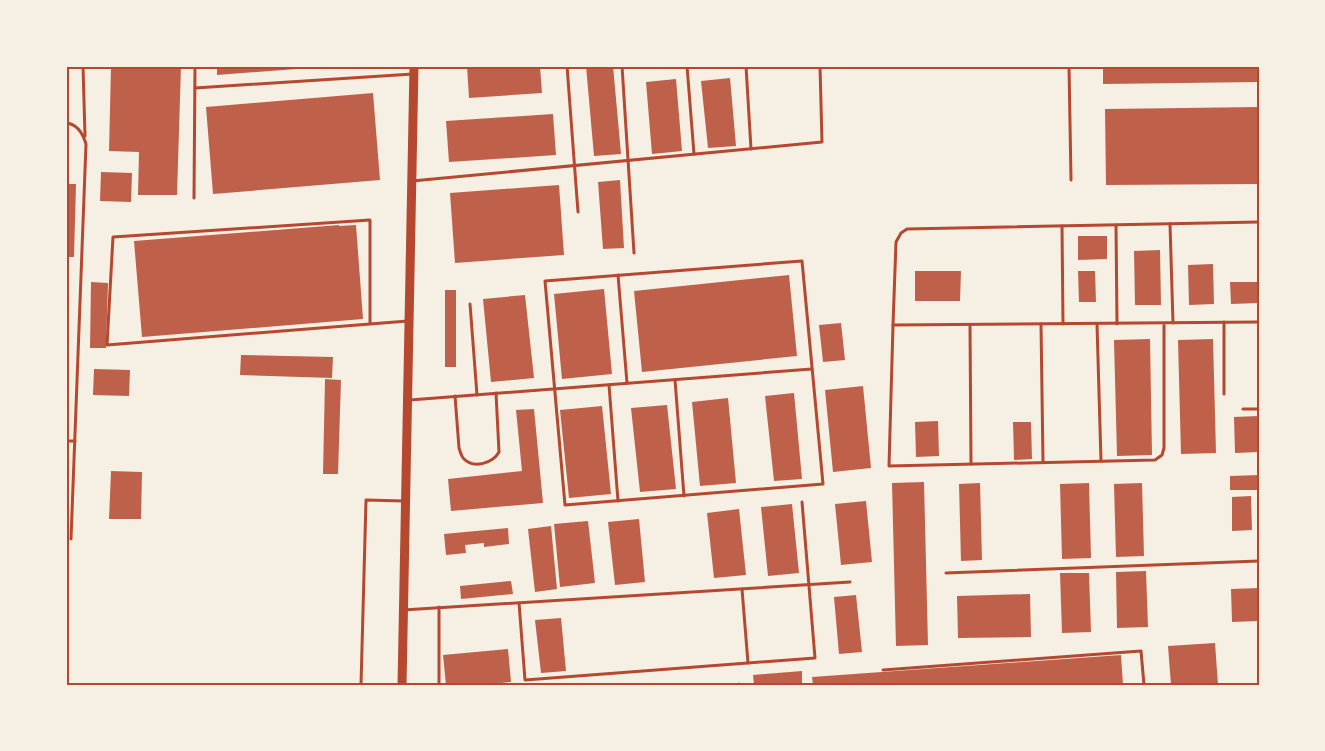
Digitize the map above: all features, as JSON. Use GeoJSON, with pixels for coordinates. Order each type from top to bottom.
{"type":"FeatureCollection","features":[{"type":"Feature","properties":{"kind":"street"},"geometry":{"type":"LineString","coordinates":[[402,685],[413,70]]}},
{"type":"Feature","properties":{"kind":"lane"},"geometry":{"type":"LineString","coordinates":[[71,539],[86,144],[83,66]]}},
{"type":"Feature","properties":{"kind":"lane"},"geometry":{"type":"LineString","coordinates":[[194,198],[195,66]]}},
{"type":"Feature","properties":{"kind":"lane"},"geometry":{"type":"LineString","coordinates":[[567,66],[578,212]]}},
{"type":"Feature","properties":{"kind":"lane"},"geometry":{"type":"LineString","coordinates":[[622,66],[634,253]]}},
{"type":"Feature","properties":{"kind":"lane"},"geometry":{"type":"LineString","coordinates":[[688,66],[694,154]]}},
{"type":"Feature","properties":{"kind":"lane"},"geometry":{"type":"LineString","coordinates":[[746,66],[751,149]]}},
{"type":"Feature","properties":{"kind":"lane"},"geometry":{"type":"LineString","coordinates":[[411,181],[822,142],[820,66]]}},
{"type":"Feature","properties":{"kind":"lane"},"geometry":{"type":"LineString","coordinates":[[1069,66],[1071,180]]}},
{"type":"Feature","properties":{"kind":"lane"},"geometry":{"type":"LineString","coordinates":[[194,88],[413,70]]}},
{"type":"Feature","properties":{"kind":"lane"},"geometry":{"type":"LineString","coordinates":[[66,123],[70,123],[78,128],[86,144]]}},
{"type":"Feature","properties":{"kind":"lane"},"geometry":{"type":"LineString","coordinates":[[370,324],[370,220],[113,237],[107,345],[408,321]]}},
{"type":"Feature","properties":{"kind":"lane"},"geometry":{"type":"LineString","coordinates":[[1164,323],[1164,448],[1162,455],[1155,460],[889,466],[896,242],[901,233],[907,229],[1259,222]]}},
{"type":"Feature","properties":{"kind":"lane"},"geometry":{"type":"LineString","coordinates":[[1170,224],[1173,323]]}},
{"type":"Feature","properties":{"kind":"lane"},"geometry":{"type":"LineString","coordinates":[[1116,225],[1117,324]]}},
{"type":"Feature","properties":{"kind":"lane"},"geometry":{"type":"LineString","coordinates":[[1062,226],[1063,324]]}},
{"type":"Feature","properties":{"kind":"lane"},"geometry":{"type":"LineString","coordinates":[[802,261],[812,369],[823,484],[565,505],[545,280],[802,261]]}},
{"type":"Feature","properties":{"kind":"lane"},"geometry":{"type":"LineString","coordinates":[[618,275],[627,384]]}},
{"type":"Feature","properties":{"kind":"lane"},"geometry":{"type":"LineString","coordinates":[[470,304],[476,395]]}},
{"type":"Feature","properties":{"kind":"lane"},"geometry":{"type":"LineString","coordinates":[[1224,322],[1224,394]]}},
{"type":"Feature","properties":{"kind":"lane"},"geometry":{"type":"LineString","coordinates":[[893,325],[1259,322]]}},
{"type":"Feature","properties":{"kind":"lane"},"geometry":{"type":"LineString","coordinates":[[1041,324],[1043,462]]}},
{"type":"Feature","properties":{"kind":"lane"},"geometry":{"type":"LineString","coordinates":[[1097,324],[1100,461]]}},
{"type":"Feature","properties":{"kind":"lane"},"geometry":{"type":"LineString","coordinates":[[970,325],[971,464]]}},
{"type":"Feature","properties":{"kind":"lane"},"geometry":{"type":"LineString","coordinates":[[406,400],[812,369]]}},
{"type":"Feature","properties":{"kind":"lane"},"geometry":{"type":"LineString","coordinates":[[675,380],[684,496]]}},
{"type":"Feature","properties":{"kind":"lane"},"geometry":{"type":"LineString","coordinates":[[608,385],[618,501]]}},
{"type":"Feature","properties":{"kind":"lane"},"geometry":{"type":"LineString","coordinates":[[455,396],[460,453],[468,462],[475,464],[484,463],[496,458],[499,452],[496,393]]}},
{"type":"Feature","properties":{"kind":"lane"},"geometry":{"type":"LineString","coordinates":[[1243,409],[1259,409]]}},
{"type":"Feature","properties":{"kind":"lane"},"geometry":{"type":"LineString","coordinates":[[66,441],[75,441]]}},
{"type":"Feature","properties":{"kind":"lane"},"geometry":{"type":"LineString","coordinates":[[361,685],[366,500],[405,500]]}},
{"type":"Feature","properties":{"kind":"lane"},"geometry":{"type":"LineString","coordinates":[[519,602],[525,680],[815,658],[802,502]]}},
{"type":"Feature","properties":{"kind":"lane"},"geometry":{"type":"LineString","coordinates":[[946,573],[1259,561]]}},
{"type":"Feature","properties":{"kind":"lane"},"geometry":{"type":"LineString","coordinates":[[403,610],[850,582]]}},
{"type":"Feature","properties":{"kind":"lane"},"geometry":{"type":"LineString","coordinates":[[742,589],[748,662]]}},
{"type":"Feature","properties":{"kind":"lane"},"geometry":{"type":"LineString","coordinates":[[439,607],[439,685]]}},
{"type":"Feature","properties":{"kind":"lane"},"geometry":{"type":"LineString","coordinates":[[883,670],[1141,651],[1144,685]]}},
{"type":"Feature","properties":{"kind":"building"},"geometry":{"type":"Polygon","coordinates":[[[111,66],[181,66],[177,195],[138,195],[139,152],[109,151],[111,66]]]}},
{"type":"Feature","properties":{"kind":"building"},"geometry":{"type":"Polygon","coordinates":[[[217,66],[310,66],[310,68],[217,75],[217,66]]]}},
{"type":"Feature","properties":{"kind":"building"},"geometry":{"type":"Polygon","coordinates":[[[467,66],[540,66],[542,93],[469,98],[467,66]]]}},
{"type":"Feature","properties":{"kind":"building"},"geometry":{"type":"Polygon","coordinates":[[[586,66],[613,66],[621,154],[594,156],[586,66]]]}},
{"type":"Feature","properties":{"kind":"building"},"geometry":{"type":"Polygon","coordinates":[[[1103,66],[1259,66],[1259,82],[1103,84],[1103,66]]]}},
{"type":"Feature","properties":{"kind":"building"},"geometry":{"type":"Polygon","coordinates":[[[730,78],[736,146],[708,148],[701,81],[730,78]]]}},
{"type":"Feature","properties":{"kind":"building"},"geometry":{"type":"Polygon","coordinates":[[[676,79],[682,151],[652,154],[646,82],[676,79]]]}},
{"type":"Feature","properties":{"kind":"building"},"geometry":{"type":"Polygon","coordinates":[[[373,93],[380,180],[213,194],[206,107],[373,93]]]}},
{"type":"Feature","properties":{"kind":"building"},"geometry":{"type":"Polygon","coordinates":[[[1259,107],[1259,184],[1106,185],[1105,109],[1259,107]]]}},
{"type":"Feature","properties":{"kind":"building"},"geometry":{"type":"Polygon","coordinates":[[[553,114],[556,155],[449,162],[446,121],[553,114]]]}},
{"type":"Feature","properties":{"kind":"building"},"geometry":{"type":"Polygon","coordinates":[[[101,172],[132,173],[131,202],[100,201],[101,172]]]}},
{"type":"Feature","properties":{"kind":"building"},"geometry":{"type":"Polygon","coordinates":[[[620,180],[624,248],[603,249],[598,182],[620,180]]]}},
{"type":"Feature","properties":{"kind":"building"},"geometry":{"type":"Polygon","coordinates":[[[66,184],[76,184],[74,257],[66,257],[66,184]]]}},
{"type":"Feature","properties":{"kind":"building"},"geometry":{"type":"Polygon","coordinates":[[[559,185],[564,255],[455,263],[450,193],[559,185]]]}},
{"type":"Feature","properties":{"kind":"building"},"geometry":{"type":"Polygon","coordinates":[[[356,225],[363,319],[142,337],[134,241],[356,225]]]}},
{"type":"Feature","properties":{"kind":"building"},"geometry":{"type":"Polygon","coordinates":[[[1078,236],[1107,236],[1107,259],[1078,260],[1078,236]]]}},
{"type":"Feature","properties":{"kind":"building"},"geometry":{"type":"Polygon","coordinates":[[[1160,250],[1161,305],[1135,305],[1134,251],[1160,250]]]}},
{"type":"Feature","properties":{"kind":"building"},"geometry":{"type":"Polygon","coordinates":[[[1213,264],[1214,304],[1189,305],[1188,265],[1213,264]]]}},
{"type":"Feature","properties":{"kind":"building"},"geometry":{"type":"Polygon","coordinates":[[[915,271],[961,271],[960,301],[915,301],[915,271]]]}},
{"type":"Feature","properties":{"kind":"building"},"geometry":{"type":"Polygon","coordinates":[[[1078,271],[1095,271],[1096,302],[1079,302],[1078,271]]]}},
{"type":"Feature","properties":{"kind":"building"},"geometry":{"type":"Polygon","coordinates":[[[789,275],[797,356],[642,372],[634,291],[789,275]]]}},
{"type":"Feature","properties":{"kind":"building"},"geometry":{"type":"Polygon","coordinates":[[[91,282],[108,283],[106,348],[90,348],[91,282]]]}},
{"type":"Feature","properties":{"kind":"building"},"geometry":{"type":"Polygon","coordinates":[[[1230,282],[1259,282],[1259,303],[1231,304],[1230,282]]]}},
{"type":"Feature","properties":{"kind":"building"},"geometry":{"type":"Polygon","coordinates":[[[604,289],[612,374],[562,379],[554,294],[604,289]]]}},
{"type":"Feature","properties":{"kind":"building"},"geometry":{"type":"Polygon","coordinates":[[[445,290],[456,290],[456,367],[445,367],[445,290]]]}},
{"type":"Feature","properties":{"kind":"building"},"geometry":{"type":"Polygon","coordinates":[[[525,295],[534,378],[491,382],[483,299],[525,295]]]}},
{"type":"Feature","properties":{"kind":"building"},"geometry":{"type":"Polygon","coordinates":[[[66,323],[69,323],[68,352],[66,352],[66,323]]]}},
{"type":"Feature","properties":{"kind":"building"},"geometry":{"type":"Polygon","coordinates":[[[841,323],[845,360],[823,362],[819,325],[841,323]]]}},
{"type":"Feature","properties":{"kind":"building"},"geometry":{"type":"Polygon","coordinates":[[[1150,339],[1152,455],[1117,456],[1114,340],[1150,339]]]}},
{"type":"Feature","properties":{"kind":"building"},"geometry":{"type":"Polygon","coordinates":[[[1213,339],[1216,453],[1181,454],[1178,340],[1213,339]]]}},
{"type":"Feature","properties":{"kind":"building"},"geometry":{"type":"Polygon","coordinates":[[[241,355],[333,357],[332,378],[240,375],[241,355]]]}},
{"type":"Feature","properties":{"kind":"building"},"geometry":{"type":"Polygon","coordinates":[[[94,369],[130,370],[129,396],[93,395],[94,369]]]}},
{"type":"Feature","properties":{"kind":"building"},"geometry":{"type":"Polygon","coordinates":[[[325,379],[341,380],[338,474],[323,474],[325,379]]]}},
{"type":"Feature","properties":{"kind":"building"},"geometry":{"type":"Polygon","coordinates":[[[863,386],[871,468],[833,472],[825,390],[863,386]]]}},
{"type":"Feature","properties":{"kind":"building"},"geometry":{"type":"Polygon","coordinates":[[[794,393],[802,479],[774,481],[765,396],[794,393]]]}},
{"type":"Feature","properties":{"kind":"building"},"geometry":{"type":"Polygon","coordinates":[[[728,398],[736,483],[700,486],[692,402],[728,398]]]}},
{"type":"Feature","properties":{"kind":"building"},"geometry":{"type":"Polygon","coordinates":[[[667,405],[676,489],[640,492],[631,408],[667,405]]]}},
{"type":"Feature","properties":{"kind":"building"},"geometry":{"type":"Polygon","coordinates":[[[602,406],[611,494],[569,498],[560,410],[602,406]]]}},
{"type":"Feature","properties":{"kind":"building"},"geometry":{"type":"Polygon","coordinates":[[[534,409],[543,503],[451,511],[448,479],[522,471],[516,410],[534,409]]]}},
{"type":"Feature","properties":{"kind":"building"},"geometry":{"type":"Polygon","coordinates":[[[1259,416],[1259,452],[1235,453],[1234,417],[1259,416]]]}},
{"type":"Feature","properties":{"kind":"building"},"geometry":{"type":"Polygon","coordinates":[[[938,421],[939,456],[916,457],[915,422],[938,421]]]}},
{"type":"Feature","properties":{"kind":"building"},"geometry":{"type":"Polygon","coordinates":[[[1013,422],[1031,422],[1032,459],[1014,460],[1013,422]]]}},
{"type":"Feature","properties":{"kind":"building"},"geometry":{"type":"Polygon","coordinates":[[[111,471],[142,472],[141,519],[109,519],[111,471]]]}},
{"type":"Feature","properties":{"kind":"building"},"geometry":{"type":"Polygon","coordinates":[[[1259,475],[1259,490],[1230,490],[1230,476],[1259,475]]]}},
{"type":"Feature","properties":{"kind":"building"},"geometry":{"type":"Polygon","coordinates":[[[924,482],[928,645],[896,646],[892,483],[924,482]]]}},
{"type":"Feature","properties":{"kind":"building"},"geometry":{"type":"Polygon","coordinates":[[[980,483],[982,560],[961,561],[959,484],[980,483]]]}},
{"type":"Feature","properties":{"kind":"building"},"geometry":{"type":"Polygon","coordinates":[[[1089,483],[1091,558],[1062,559],[1060,484],[1089,483]]]}},
{"type":"Feature","properties":{"kind":"building"},"geometry":{"type":"Polygon","coordinates":[[[1142,483],[1144,556],[1116,557],[1114,484],[1142,483]]]}},
{"type":"Feature","properties":{"kind":"building"},"geometry":{"type":"Polygon","coordinates":[[[1251,496],[1252,530],[1232,531],[1232,497],[1251,496]]]}},
{"type":"Feature","properties":{"kind":"building"},"geometry":{"type":"Polygon","coordinates":[[[866,501],[872,562],[841,565],[835,504],[866,501]]]}},
{"type":"Feature","properties":{"kind":"building"},"geometry":{"type":"Polygon","coordinates":[[[792,504],[799,573],[768,576],[761,507],[792,504]]]}},
{"type":"Feature","properties":{"kind":"building"},"geometry":{"type":"Polygon","coordinates":[[[739,509],[746,575],[714,578],[707,513],[739,509]]]}},
{"type":"Feature","properties":{"kind":"building"},"geometry":{"type":"Polygon","coordinates":[[[639,519],[645,582],[615,585],[608,522],[639,519]]]}},
{"type":"Feature","properties":{"kind":"building"},"geometry":{"type":"Polygon","coordinates":[[[588,521],[595,583],[560,587],[554,524],[588,521]]]}},
{"type":"Feature","properties":{"kind":"building"},"geometry":{"type":"Polygon","coordinates":[[[551,526],[557,589],[535,592],[528,529],[551,526]]]}},
{"type":"Feature","properties":{"kind":"building"},"geometry":{"type":"Polygon","coordinates":[[[508,528],[509,544],[484,547],[484,543],[465,545],[466,553],[446,555],[444,534],[508,528]]]}},
{"type":"Feature","properties":{"kind":"building"},"geometry":{"type":"Polygon","coordinates":[[[1146,571],[1148,627],[1117,628],[1116,572],[1146,571]]]}},
{"type":"Feature","properties":{"kind":"building"},"geometry":{"type":"Polygon","coordinates":[[[1060,573],[1089,573],[1091,632],[1062,633],[1060,573]]]}},
{"type":"Feature","properties":{"kind":"building"},"geometry":{"type":"Polygon","coordinates":[[[511,581],[513,594],[461,599],[460,586],[511,581]]]}},
{"type":"Feature","properties":{"kind":"building"},"geometry":{"type":"Polygon","coordinates":[[[1259,588],[1259,621],[1232,622],[1231,589],[1259,588]]]}},
{"type":"Feature","properties":{"kind":"building"},"geometry":{"type":"Polygon","coordinates":[[[1030,594],[1031,637],[958,638],[957,596],[1030,594]]]}},
{"type":"Feature","properties":{"kind":"building"},"geometry":{"type":"Polygon","coordinates":[[[856,595],[862,652],[839,654],[834,597],[856,595]]]}},
{"type":"Feature","properties":{"kind":"building"},"geometry":{"type":"Polygon","coordinates":[[[561,618],[566,671],[541,673],[535,620],[561,618]]]}},
{"type":"Feature","properties":{"kind":"building"},"geometry":{"type":"Polygon","coordinates":[[[1215,643],[1218,685],[1171,685],[1168,646],[1215,643]]]}},
{"type":"Feature","properties":{"kind":"building"},"geometry":{"type":"Polygon","coordinates":[[[508,649],[511,682],[483,685],[446,685],[443,655],[508,649]]]}},
{"type":"Feature","properties":{"kind":"building"},"geometry":{"type":"Polygon","coordinates":[[[1121,655],[1123,685],[813,685],[812,677],[1121,655]]]}},
{"type":"Feature","properties":{"kind":"building"},"geometry":{"type":"Polygon","coordinates":[[[802,671],[802,685],[754,685],[753,675],[802,671]]]}}]}
